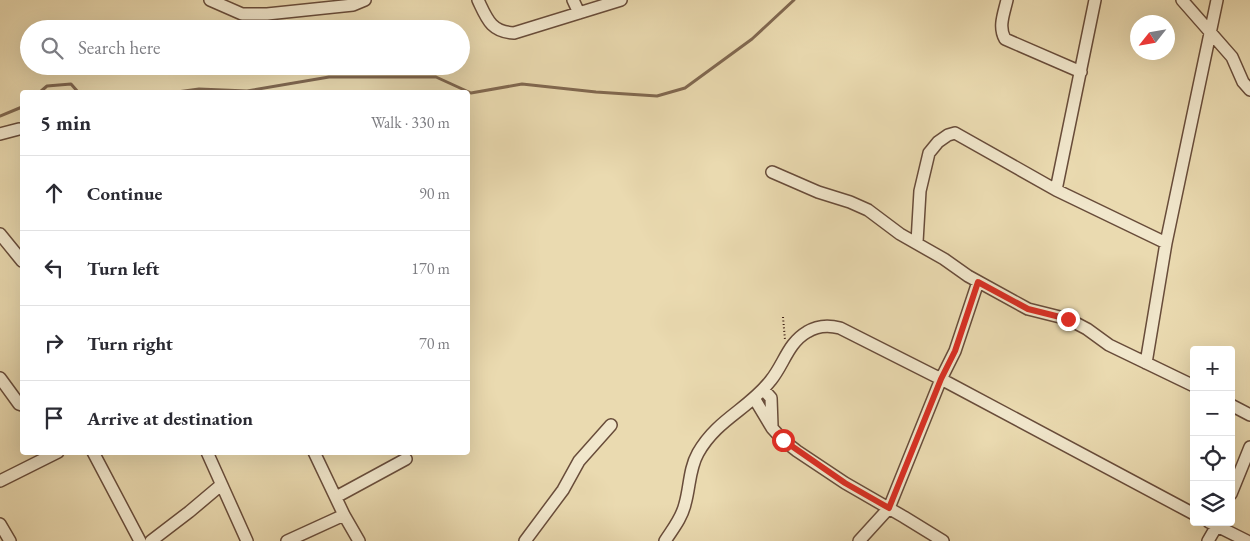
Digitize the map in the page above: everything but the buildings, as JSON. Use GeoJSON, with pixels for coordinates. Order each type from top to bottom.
{"type":"FeatureCollection","features":[{"type":"Feature","properties":{"kind":"street"},"geometry":{"type":"LineString","coordinates":[[210,0],[242,14],[267,14],[365,0]]}},
{"type":"Feature","properties":{"kind":"street"},"geometry":{"type":"LineString","coordinates":[[478,0],[493,27],[506,33],[514,34],[621,0]]}},
{"type":"Feature","properties":{"kind":"street"},"geometry":{"type":"LineString","coordinates":[[573,0],[579,13]]}},
{"type":"Feature","properties":{"kind":"street"},"geometry":{"type":"LineString","coordinates":[[1007,0],[1002,21],[1002,33],[1005,39],[1081,72]]}},
{"type":"Feature","properties":{"kind":"street"},"geometry":{"type":"LineString","coordinates":[[1056,190],[1095,0]]}},
{"type":"Feature","properties":{"kind":"street"},"geometry":{"type":"LineString","coordinates":[[1182,0],[1232,57],[1243,82],[1250,90]]}},
{"type":"Feature","properties":{"kind":"street"},"geometry":{"type":"LineString","coordinates":[[1146,363],[1166,244],[1217,0]]}},
{"type":"Feature","properties":{"kind":"street"},"geometry":{"type":"LineString","coordinates":[[0,134],[19,128]]}},
{"type":"Feature","properties":{"kind":"street"},"geometry":{"type":"LineString","coordinates":[[917,242],[920,192],[929,153],[938,142],[948,135],[955,133],[1056,190],[1166,244]]}},
{"type":"Feature","properties":{"kind":"street"},"geometry":{"type":"LineString","coordinates":[[772,172],[818,192],[868,210],[900,234],[917,242],[978,282],[1028,309],[1068,319],[1087,329],[1109,345],[1190,384]]}},
{"type":"Feature","properties":{"kind":"street"},"geometry":{"type":"LineString","coordinates":[[0,234],[20,259]]}},
{"type":"Feature","properties":{"kind":"street"},"geometry":{"type":"LineString","coordinates":[[859,541],[889,508],[941,379],[955,351],[978,282]]}},
{"type":"Feature","properties":{"kind":"street"},"geometry":{"type":"LineString","coordinates":[[665,541],[681,516],[693,465],[709,435],[763,389],[772,379],[787,352],[798,338],[808,331],[829,326],[840,328],[941,379],[1190,512]]}},
{"type":"Feature","properties":{"kind":"street"},"geometry":{"type":"LineString","coordinates":[[0,378],[20,406]]}},
{"type":"Feature","properties":{"kind":"street"},"geometry":{"type":"LineString","coordinates":[[763,389],[771,398],[772,428]]}},
{"type":"Feature","properties":{"kind":"street"},"geometry":{"type":"LineString","coordinates":[[754,398],[772,428],[797,451],[845,483],[943,541]]}},
{"type":"Feature","properties":{"kind":"street"},"geometry":{"type":"LineString","coordinates":[[1235,407],[1250,415]]}},
{"type":"Feature","properties":{"kind":"street"},"geometry":{"type":"LineString","coordinates":[[525,541],[563,490],[579,461],[611,425]]}},
{"type":"Feature","properties":{"kind":"street"},"geometry":{"type":"LineString","coordinates":[[1235,484],[1250,447]]}},
{"type":"Feature","properties":{"kind":"street"},"geometry":{"type":"LineString","coordinates":[[94,455],[140,541]]}},
{"type":"Feature","properties":{"kind":"street"},"geometry":{"type":"LineString","coordinates":[[208,455],[247,541]]}},
{"type":"Feature","properties":{"kind":"street"},"geometry":{"type":"LineString","coordinates":[[316,455],[344,515],[359,541]]}},
{"type":"Feature","properties":{"kind":"street"},"geometry":{"type":"LineString","coordinates":[[0,481],[42,456]]}},
{"type":"Feature","properties":{"kind":"street"},"geometry":{"type":"LineString","coordinates":[[336,496],[406,459]]}},
{"type":"Feature","properties":{"kind":"street"},"geometry":{"type":"LineString","coordinates":[[151,541],[221,485]]}},
{"type":"Feature","properties":{"kind":"street"},"geometry":{"type":"LineString","coordinates":[[287,541],[344,515]]}},
{"type":"Feature","properties":{"kind":"street"},"geometry":{"type":"LineString","coordinates":[[0,524],[10,541]]}},
{"type":"Feature","properties":{"kind":"street"},"geometry":{"type":"LineString","coordinates":[[1208,541],[1214,526]]}},
{"type":"Feature","properties":{"kind":"street"},"geometry":{"type":"LineString","coordinates":[[1219,526],[1247,541]]}},
{"type":"Feature","properties":{"kind":"path"},"geometry":{"type":"LineString","coordinates":[[784,317],[787,352]]}},
{"type":"Feature","properties":{"kind":"waterway"},"geometry":{"type":"LineString","coordinates":[[470,93],[522,84],[657,96],[685,88],[752,39],[794,0]]}},
{"type":"Feature","properties":{"kind":"waterway"},"geometry":{"type":"LineString","coordinates":[[253,90],[329,77],[436,77],[464,90]]}},
{"type":"Feature","properties":{"kind":"waterway"},"geometry":{"type":"LineString","coordinates":[[42,90],[47,86],[71,84],[76,90]]}},
{"type":"Feature","properties":{"kind":"waterway"},"geometry":{"type":"LineString","coordinates":[[192,90],[223,90]]}},
{"type":"Feature","properties":{"kind":"waterway"},"geometry":{"type":"LineString","coordinates":[[0,116],[20,108]]}},
{"type":"Feature","properties":{"kind":"route"},"geometry":{"type":"LineString","coordinates":[[783,440],[845,483],[889,508],[945,369],[955,351],[978,282],[1028,309],[1068,319]]}}]}
